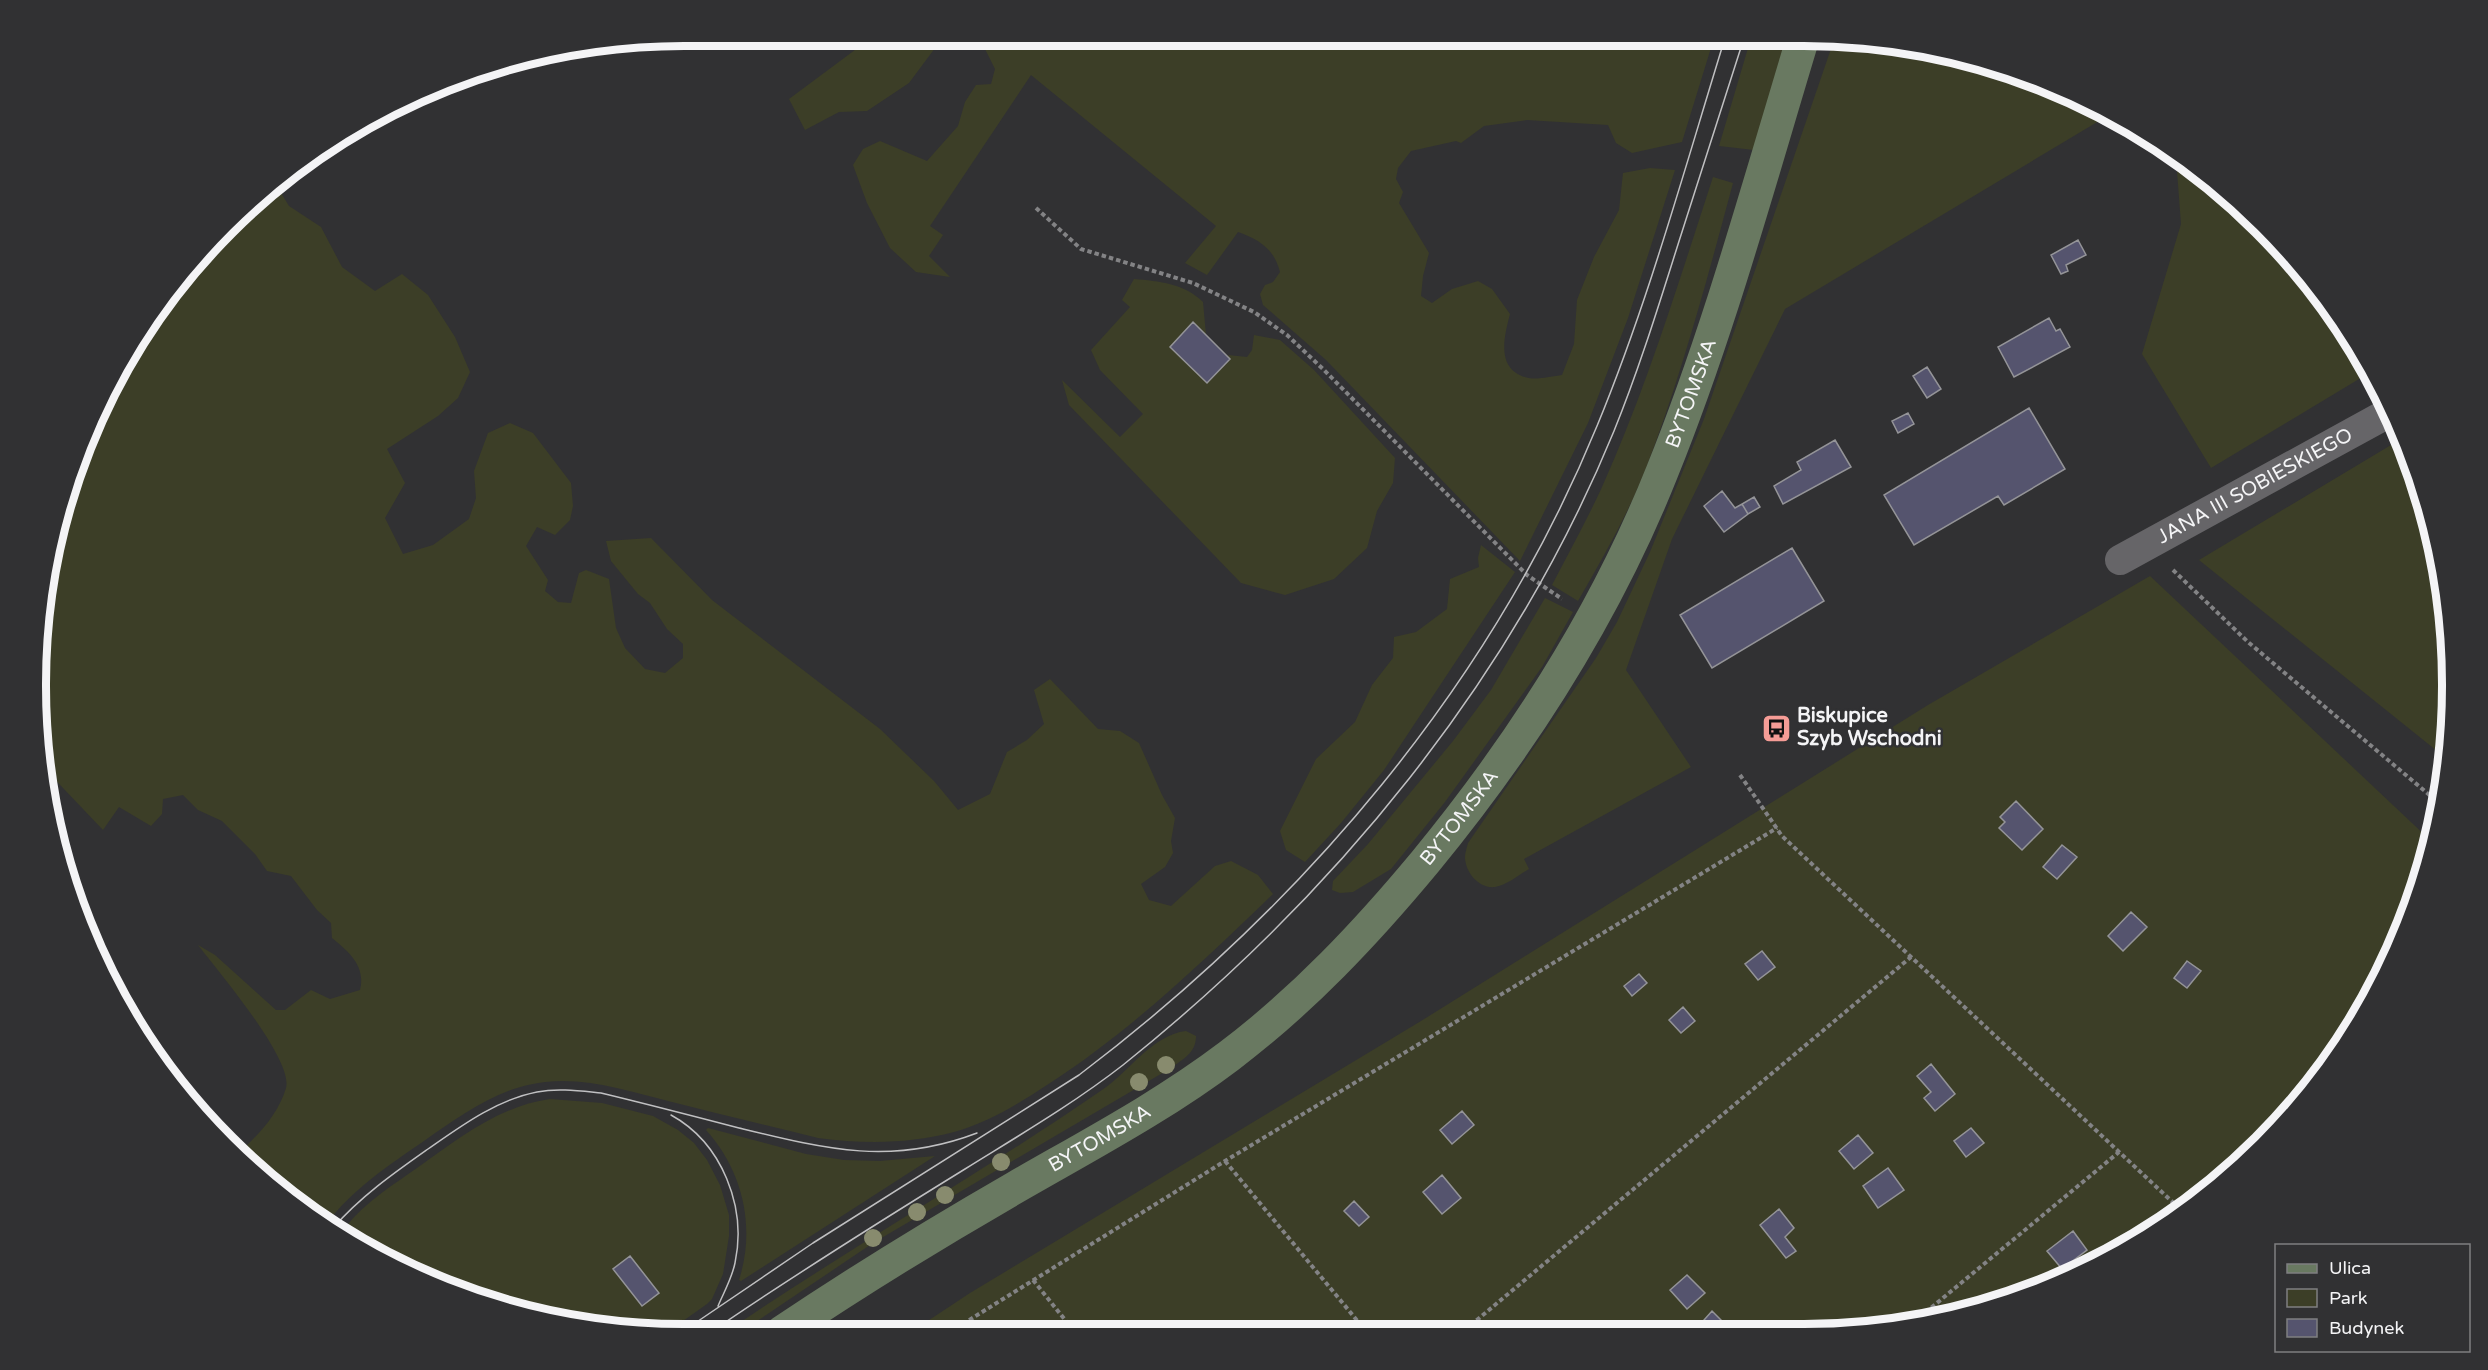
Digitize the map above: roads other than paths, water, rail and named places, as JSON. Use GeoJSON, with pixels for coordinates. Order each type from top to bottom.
{"type":"FeatureCollection","features":[{"type":"Feature","properties":{"kind":"street","name":"BYTOMSKA"},"geometry":{"type":"LineString","coordinates":[[794,1324],[878,1268],[1153,1107],[1230,1055],[1290,1006],[1351,947],[1464,814],[1513,747],[1558,678],[1593,618],[1660,477],[1716,324],[1801,46]]}},
{"type":"Feature","properties":{"kind":"street","name":"JANA III SOBIESKIEGO"},"geometry":{"type":"LineString","coordinates":[[2120,560],[2382,416]]}},
{"type":"Feature","properties":{"kind":"tram line"},"geometry":{"type":"LineString","coordinates":[[694,1324],[813,1243],[1079,1075],[1161,1009],[1239,939],[1313,864],[1382,785],[1445,701],[1502,614],[1553,522],[1597,426],[1616,378],[1666,233],[1723,46]]}},
{"type":"Feature","properties":{"kind":"tram line"},"geometry":{"type":"LineString","coordinates":[[723,1324],[837,1249],[1045,1119],[1123,1065],[1200,1000],[1274,930],[1344,856],[1409,779],[1469,697],[1524,612],[1572,523],[1614,431],[1649,334],[1741,46]]}},
{"type":"Feature","properties":{"kind":"tram line"},"geometry":{"type":"LineString","coordinates":[[339,1222],[378,1186],[466,1123],[493,1107],[537,1092],[569,1090],[601,1093],[770,1136],[829,1148],[858,1151],[916,1149],[946,1143],[977,1133]]}},
{"type":"Feature","properties":{"kind":"tram line"},"geometry":{"type":"LineString","coordinates":[[671,1115],[689,1127],[717,1159],[727,1178],[733,1199],[738,1242],[730,1280],[718,1306]]}},
{"type":"Feature","properties":{"kind":"place","name":"Biskupice Szyb Wschodni"},"geometry":{"type":"Point","coordinates":[1776,728]}}]}
